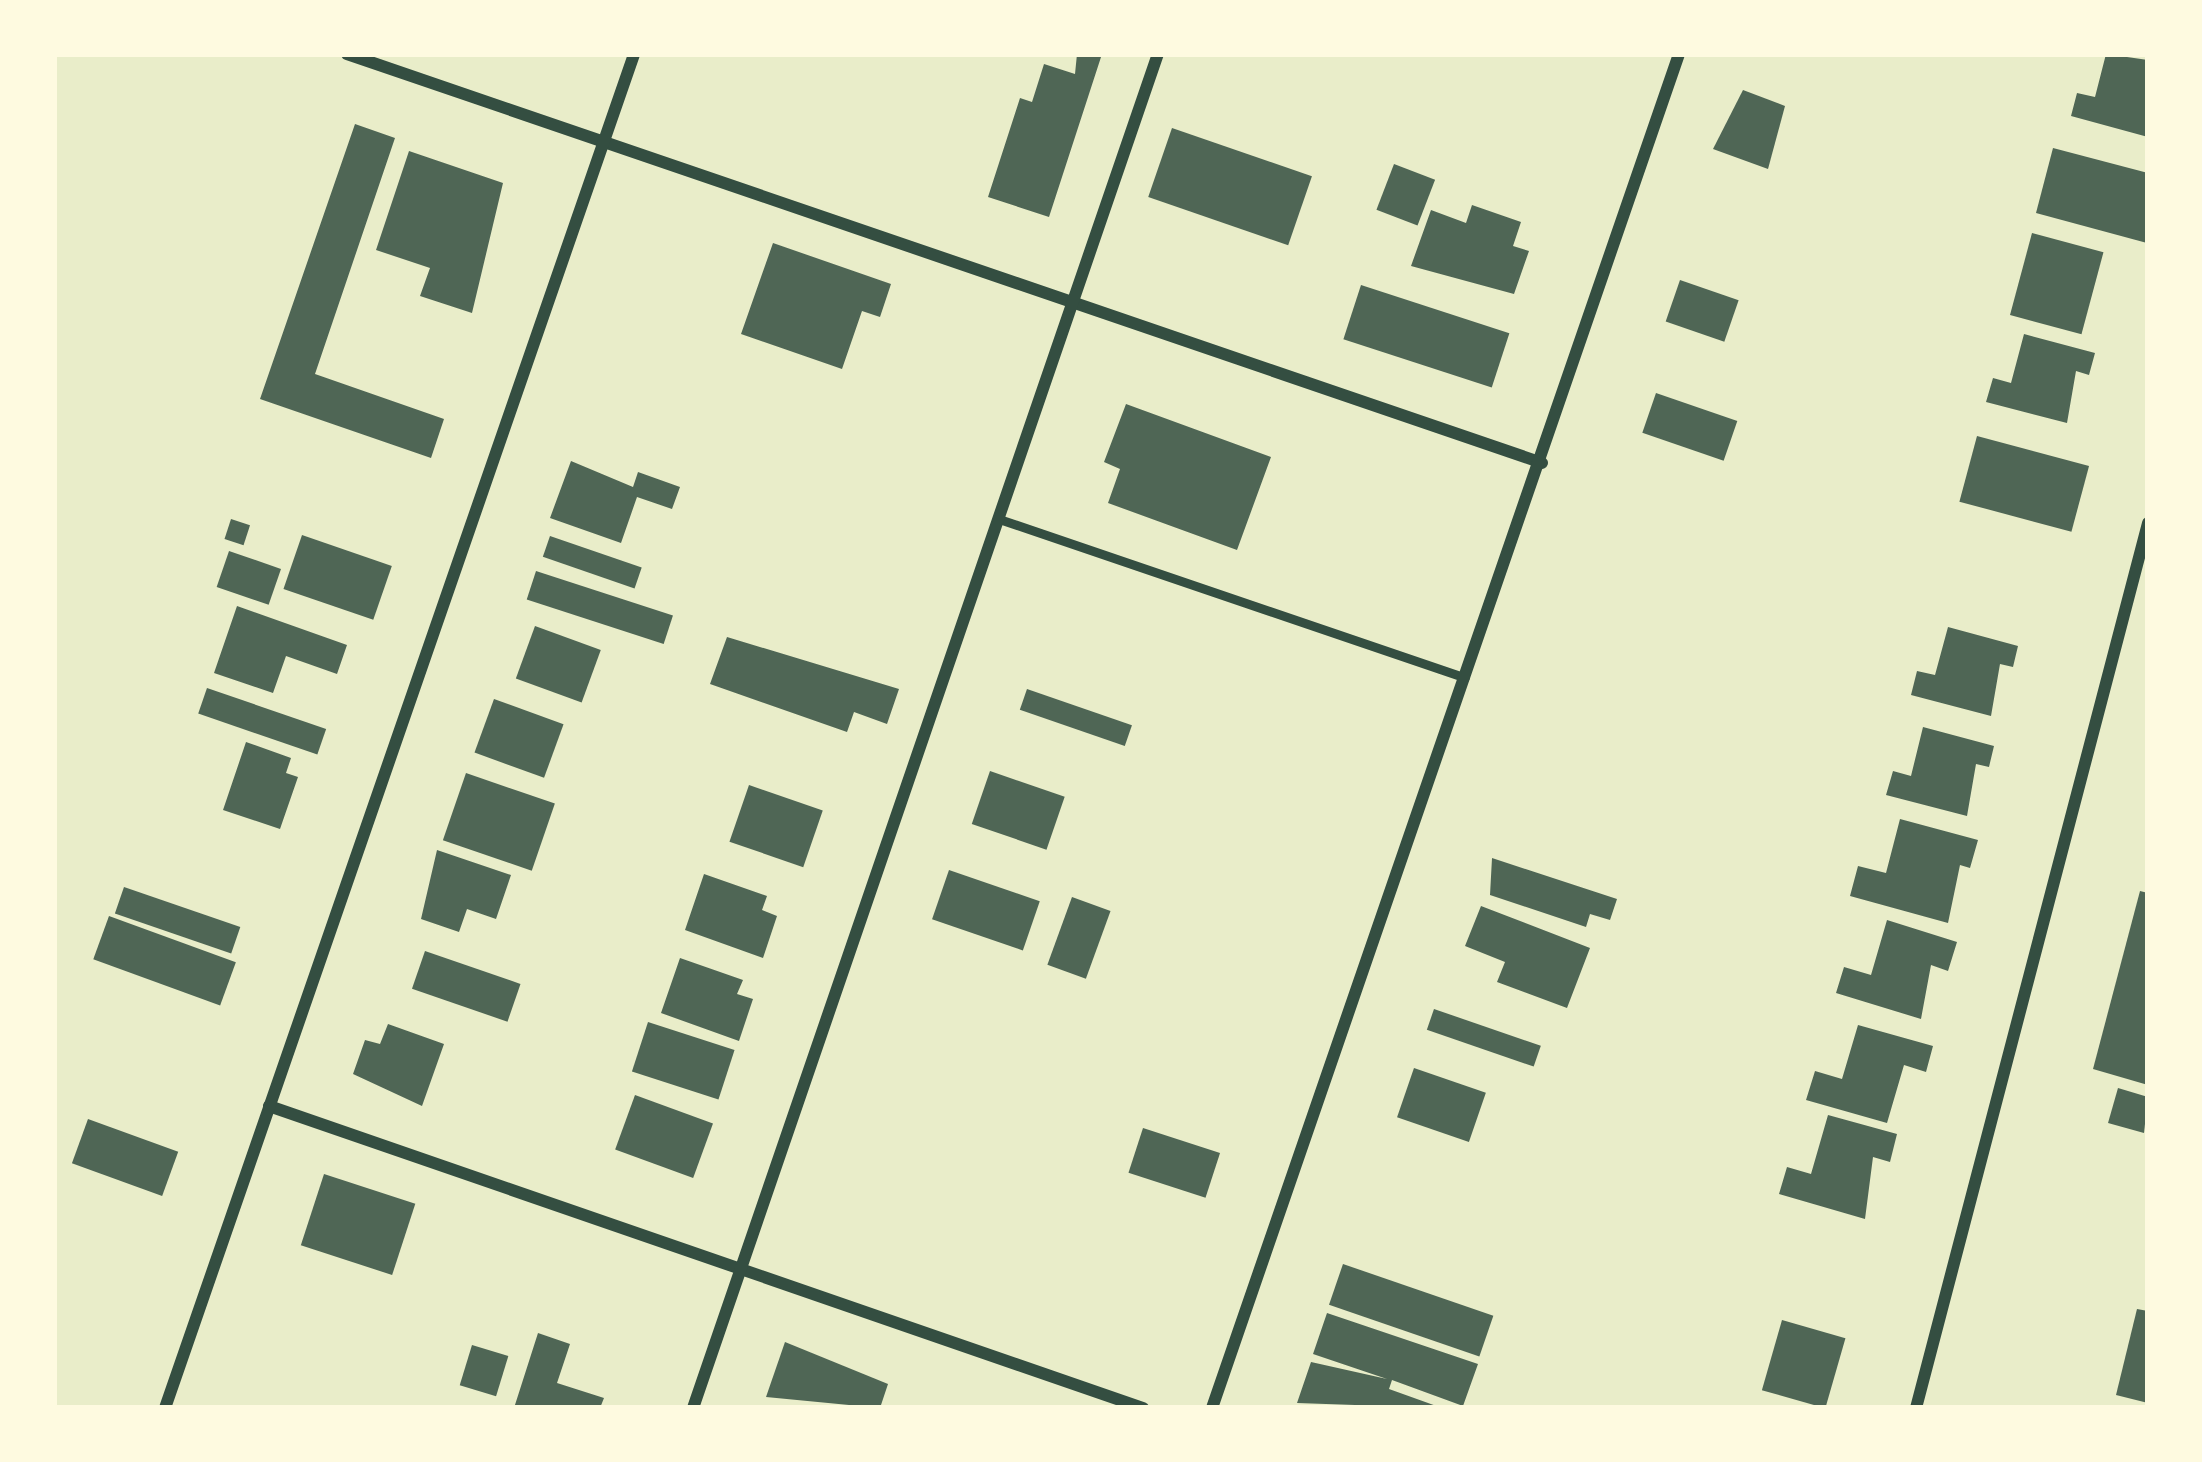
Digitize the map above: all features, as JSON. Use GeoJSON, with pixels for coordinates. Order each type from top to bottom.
{"type":"FeatureCollection","features":[{"type":"Feature","properties":{"kind":"street"},"geometry":{"type":"LineString","coordinates":[[346,54],[603,146],[1543,463]]}},
{"type":"Feature","properties":{"kind":"street"},"geometry":{"type":"LineString","coordinates":[[165,1408],[634,54]]}},
{"type":"Feature","properties":{"kind":"street"},"geometry":{"type":"LineString","coordinates":[[692,1408],[1158,54]]}},
{"type":"Feature","properties":{"kind":"street"},"geometry":{"type":"LineString","coordinates":[[1212,1408],[1543,463],[1679,54]]}},
{"type":"Feature","properties":{"kind":"street"},"geometry":{"type":"LineString","coordinates":[[1916,1408],[2148,523]]}},
{"type":"Feature","properties":{"kind":"street"},"geometry":{"type":"LineString","coordinates":[[269,1106],[1143,1408]]}},
{"type":"Feature","properties":{"kind":"lane"},"geometry":{"type":"LineString","coordinates":[[999,518],[1467,679]]}},
{"type":"Feature","properties":{"kind":"building"},"geometry":{"type":"Polygon","coordinates":[[[1077,54],[1102,54],[1049,217],[988,197],[1020,98],[1032,102],[1044,64],[1075,74],[1077,54]]]}},
{"type":"Feature","properties":{"kind":"building"},"geometry":{"type":"Polygon","coordinates":[[[2106,54],[2148,60],[2148,137],[2071,116],[2077,93],[2095,97],[2106,54]]]}},
{"type":"Feature","properties":{"kind":"building"},"geometry":{"type":"Polygon","coordinates":[[[1743,90],[1785,106],[1768,169],[1713,149],[1743,90]]]}},
{"type":"Feature","properties":{"kind":"building"},"geometry":{"type":"Polygon","coordinates":[[[355,124],[395,138],[315,374],[444,419],[431,458],[260,399],[355,124]]]}},
{"type":"Feature","properties":{"kind":"building"},"geometry":{"type":"Polygon","coordinates":[[[1172,128],[1312,176],[1288,245],[1148,197],[1172,128]]]}},
{"type":"Feature","properties":{"kind":"building"},"geometry":{"type":"Polygon","coordinates":[[[2053,148],[2148,173],[2147,243],[2036,213],[2053,148]]]}},
{"type":"Feature","properties":{"kind":"building"},"geometry":{"type":"Polygon","coordinates":[[[409,151],[503,183],[472,313],[420,296],[430,268],[376,250],[409,151]]]}},
{"type":"Feature","properties":{"kind":"building"},"geometry":{"type":"Polygon","coordinates":[[[1394,164],[1435,180],[1418,226],[1376,210],[1394,164]]]}},
{"type":"Feature","properties":{"kind":"building"},"geometry":{"type":"Polygon","coordinates":[[[1472,205],[1521,222],[1513,246],[1529,251],[1514,294],[1411,266],[1431,210],[1466,223],[1472,205]]]}},
{"type":"Feature","properties":{"kind":"building"},"geometry":{"type":"Polygon","coordinates":[[[2032,233],[2103,252],[2081,334],[2010,315],[2032,233]]]}},
{"type":"Feature","properties":{"kind":"building"},"geometry":{"type":"Polygon","coordinates":[[[773,243],[891,284],[880,317],[862,311],[842,369],[741,334],[773,243]]]}},
{"type":"Feature","properties":{"kind":"building"},"geometry":{"type":"Polygon","coordinates":[[[1680,280],[1739,300],[1724,342],[1666,322],[1680,280]]]}},
{"type":"Feature","properties":{"kind":"building"},"geometry":{"type":"Polygon","coordinates":[[[1361,285],[1509,333],[1492,387],[1343,339],[1361,285]]]}},
{"type":"Feature","properties":{"kind":"building"},"geometry":{"type":"Polygon","coordinates":[[[2024,334],[2095,353],[2089,375],[2076,371],[2067,423],[1986,402],[1993,378],[2011,383],[2024,334]]]}},
{"type":"Feature","properties":{"kind":"building"},"geometry":{"type":"Polygon","coordinates":[[[1656,393],[1737,421],[1724,461],[1642,433],[1656,393]]]}},
{"type":"Feature","properties":{"kind":"building"},"geometry":{"type":"Polygon","coordinates":[[[1126,404],[1271,457],[1237,550],[1108,503],[1120,469],[1104,462],[1126,404]]]}},
{"type":"Feature","properties":{"kind":"building"},"geometry":{"type":"Polygon","coordinates":[[[1977,436],[2089,466],[2071,532],[1959,502],[1977,436]]]}},
{"type":"Feature","properties":{"kind":"building"},"geometry":{"type":"Polygon","coordinates":[[[571,461],[633,487],[638,472],[680,487],[672,509],[637,497],[621,543],[550,518],[571,461]]]}},
{"type":"Feature","properties":{"kind":"building"},"geometry":{"type":"Polygon","coordinates":[[[231,519],[250,525],[244,545],[225,539],[231,519]]]}},
{"type":"Feature","properties":{"kind":"building"},"geometry":{"type":"Polygon","coordinates":[[[302,535],[392,566],[373,620],[283,589],[302,535]]]}},
{"type":"Feature","properties":{"kind":"building"},"geometry":{"type":"Polygon","coordinates":[[[550,536],[642,568],[635,588],[543,557],[550,536]]]}},
{"type":"Feature","properties":{"kind":"building"},"geometry":{"type":"Polygon","coordinates":[[[229,551],[281,569],[269,605],[217,587],[229,551]]]}},
{"type":"Feature","properties":{"kind":"building"},"geometry":{"type":"Polygon","coordinates":[[[536,571],[673,615],[664,644],[527,600],[536,571]]]}},
{"type":"Feature","properties":{"kind":"building"},"geometry":{"type":"Polygon","coordinates":[[[237,606],[347,645],[337,674],[286,656],[273,693],[214,673],[237,606]]]}},
{"type":"Feature","properties":{"kind":"building"},"geometry":{"type":"Polygon","coordinates":[[[535,626],[601,650],[582,703],[516,679],[535,626]]]}},
{"type":"Feature","properties":{"kind":"building"},"geometry":{"type":"Polygon","coordinates":[[[1948,627],[2018,646],[2013,667],[2000,664],[1991,716],[1911,695],[1917,671],[1935,675],[1948,627]]]}},
{"type":"Feature","properties":{"kind":"building"},"geometry":{"type":"Polygon","coordinates":[[[727,637],[899,689],[887,724],[854,712],[847,732],[710,684],[727,637]]]}},
{"type":"Feature","properties":{"kind":"building"},"geometry":{"type":"Polygon","coordinates":[[[207,688],[326,729],[317,755],[198,714],[207,688]]]}},
{"type":"Feature","properties":{"kind":"building"},"geometry":{"type":"Polygon","coordinates":[[[1027,689],[1132,725],[1125,746],[1020,710],[1027,689]]]}},
{"type":"Feature","properties":{"kind":"building"},"geometry":{"type":"Polygon","coordinates":[[[494,699],[564,724],[544,778],[475,753],[494,699]]]}},
{"type":"Feature","properties":{"kind":"building"},"geometry":{"type":"Polygon","coordinates":[[[1923,727],[1994,746],[1989,767],[1976,764],[1967,816],[1886,795],[1893,771],[1911,776],[1923,727]]]}},
{"type":"Feature","properties":{"kind":"building"},"geometry":{"type":"Polygon","coordinates":[[[246,742],[291,758],[286,773],[298,777],[280,829],[223,810],[246,742]]]}},
{"type":"Feature","properties":{"kind":"building"},"geometry":{"type":"Polygon","coordinates":[[[990,771],[1065,797],[1046,850],[972,824],[990,771]]]}},
{"type":"Feature","properties":{"kind":"building"},"geometry":{"type":"Polygon","coordinates":[[[466,773],[555,804],[532,871],[443,840],[466,773]]]}},
{"type":"Feature","properties":{"kind":"building"},"geometry":{"type":"Polygon","coordinates":[[[749,785],[823,810],[803,867],[729,842],[749,785]]]}},
{"type":"Feature","properties":{"kind":"building"},"geometry":{"type":"Polygon","coordinates":[[[1900,819],[1978,840],[1970,868],[1960,865],[1948,923],[1850,896],[1858,866],[1886,873],[1900,819]]]}},
{"type":"Feature","properties":{"kind":"building"},"geometry":{"type":"Polygon","coordinates":[[[437,850],[511,875],[496,919],[467,909],[459,932],[421,919],[437,850]]]}},
{"type":"Feature","properties":{"kind":"building"},"geometry":{"type":"Polygon","coordinates":[[[1492,858],[1617,899],[1610,920],[1590,914],[1586,927],[1490,895],[1492,858]]]}},
{"type":"Feature","properties":{"kind":"building"},"geometry":{"type":"Polygon","coordinates":[[[949,870],[1040,901],[1023,950],[932,919],[949,870]]]}},
{"type":"Feature","properties":{"kind":"building"},"geometry":{"type":"Polygon","coordinates":[[[704,874],[767,896],[762,910],[777,916],[763,958],[685,930],[704,874]]]}},
{"type":"Feature","properties":{"kind":"building"},"geometry":{"type":"Polygon","coordinates":[[[124,887],[240,927],[231,954],[115,913],[124,887]]]}},
{"type":"Feature","properties":{"kind":"building"},"geometry":{"type":"Polygon","coordinates":[[[2140,891],[2148,893],[2148,1085],[2093,1069],[2140,891]]]}},
{"type":"Feature","properties":{"kind":"building"},"geometry":{"type":"Polygon","coordinates":[[[1072,897],[1111,911],[1086,979],[1047,965],[1072,897]]]}},
{"type":"Feature","properties":{"kind":"building"},"geometry":{"type":"Polygon","coordinates":[[[1481,906],[1590,948],[1567,1008],[1497,982],[1505,962],[1465,946],[1481,906]]]}},
{"type":"Feature","properties":{"kind":"building"},"geometry":{"type":"Polygon","coordinates":[[[109,916],[236,962],[220,1005],[93,959],[109,916]]]}},
{"type":"Feature","properties":{"kind":"building"},"geometry":{"type":"Polygon","coordinates":[[[1887,920],[1957,942],[1948,971],[1931,965],[1921,1019],[1836,993],[1844,967],[1871,975],[1887,920]]]}},
{"type":"Feature","properties":{"kind":"building"},"geometry":{"type":"Polygon","coordinates":[[[425,951],[520,984],[507,1022],[412,989],[425,951]]]}},
{"type":"Feature","properties":{"kind":"building"},"geometry":{"type":"Polygon","coordinates":[[[680,958],[743,980],[737,994],[753,999],[739,1041],[661,1013],[680,958]]]}},
{"type":"Feature","properties":{"kind":"building"},"geometry":{"type":"Polygon","coordinates":[[[1434,1009],[1541,1046],[1534,1067],[1427,1030],[1434,1009]]]}},
{"type":"Feature","properties":{"kind":"building"},"geometry":{"type":"Polygon","coordinates":[[[648,1022],[735,1050],[718,1100],[632,1071],[648,1022]]]}},
{"type":"Feature","properties":{"kind":"building"},"geometry":{"type":"Polygon","coordinates":[[[388,1024],[444,1044],[422,1106],[353,1074],[365,1040],[380,1044],[388,1024]]]}},
{"type":"Feature","properties":{"kind":"building"},"geometry":{"type":"Polygon","coordinates":[[[1858,1025],[1933,1046],[1926,1072],[1904,1065],[1887,1123],[1806,1100],[1815,1071],[1842,1079],[1858,1025]]]}},
{"type":"Feature","properties":{"kind":"building"},"geometry":{"type":"Polygon","coordinates":[[[1414,1068],[1486,1093],[1469,1142],[1397,1117],[1414,1068]]]}},
{"type":"Feature","properties":{"kind":"building"},"geometry":{"type":"Polygon","coordinates":[[[2118,1088],[2148,1097],[2144,1133],[2108,1123],[2118,1088]]]}},
{"type":"Feature","properties":{"kind":"building"},"geometry":{"type":"Polygon","coordinates":[[[635,1095],[713,1123],[693,1178],[615,1150],[635,1095]]]}},
{"type":"Feature","properties":{"kind":"building"},"geometry":{"type":"Polygon","coordinates":[[[1828,1115],[1897,1134],[1890,1162],[1873,1157],[1865,1219],[1779,1194],[1787,1167],[1811,1174],[1828,1115]]]}},
{"type":"Feature","properties":{"kind":"building"},"geometry":{"type":"Polygon","coordinates":[[[88,1119],[178,1152],[162,1196],[72,1163],[88,1119]]]}},
{"type":"Feature","properties":{"kind":"building"},"geometry":{"type":"Polygon","coordinates":[[[1143,1128],[1220,1153],[1206,1198],[1128,1173],[1143,1128]]]}},
{"type":"Feature","properties":{"kind":"building"},"geometry":{"type":"Polygon","coordinates":[[[324,1174],[415,1204],[392,1275],[301,1245],[324,1174]]]}},
{"type":"Feature","properties":{"kind":"building"},"geometry":{"type":"Polygon","coordinates":[[[1343,1264],[1493,1316],[1479,1356],[1329,1305],[1343,1264]]]}},
{"type":"Feature","properties":{"kind":"building"},"geometry":{"type":"Polygon","coordinates":[[[2137,1309],[2148,1311],[2148,1403],[2116,1395],[2137,1309]]]}},
{"type":"Feature","properties":{"kind":"building"},"geometry":{"type":"Polygon","coordinates":[[[1327,1313],[1478,1364],[1463,1406],[1392,1380],[1389,1389],[1442,1408],[1297,1403],[1311,1362],[1387,1379],[1313,1354],[1327,1313]]]}},
{"type":"Feature","properties":{"kind":"building"},"geometry":{"type":"Polygon","coordinates":[[[1782,1320],[1845,1338],[1825,1408],[1762,1390],[1782,1320]]]}},
{"type":"Feature","properties":{"kind":"building"},"geometry":{"type":"Polygon","coordinates":[[[538,1333],[570,1344],[557,1383],[604,1398],[600,1408],[514,1408],[538,1333]]]}},
{"type":"Feature","properties":{"kind":"building"},"geometry":{"type":"Polygon","coordinates":[[[785,1342],[888,1384],[880,1408],[766,1397],[785,1342]]]}},
{"type":"Feature","properties":{"kind":"building"},"geometry":{"type":"Polygon","coordinates":[[[472,1345],[508,1356],[496,1396],[460,1385],[472,1345]]]}}]}
